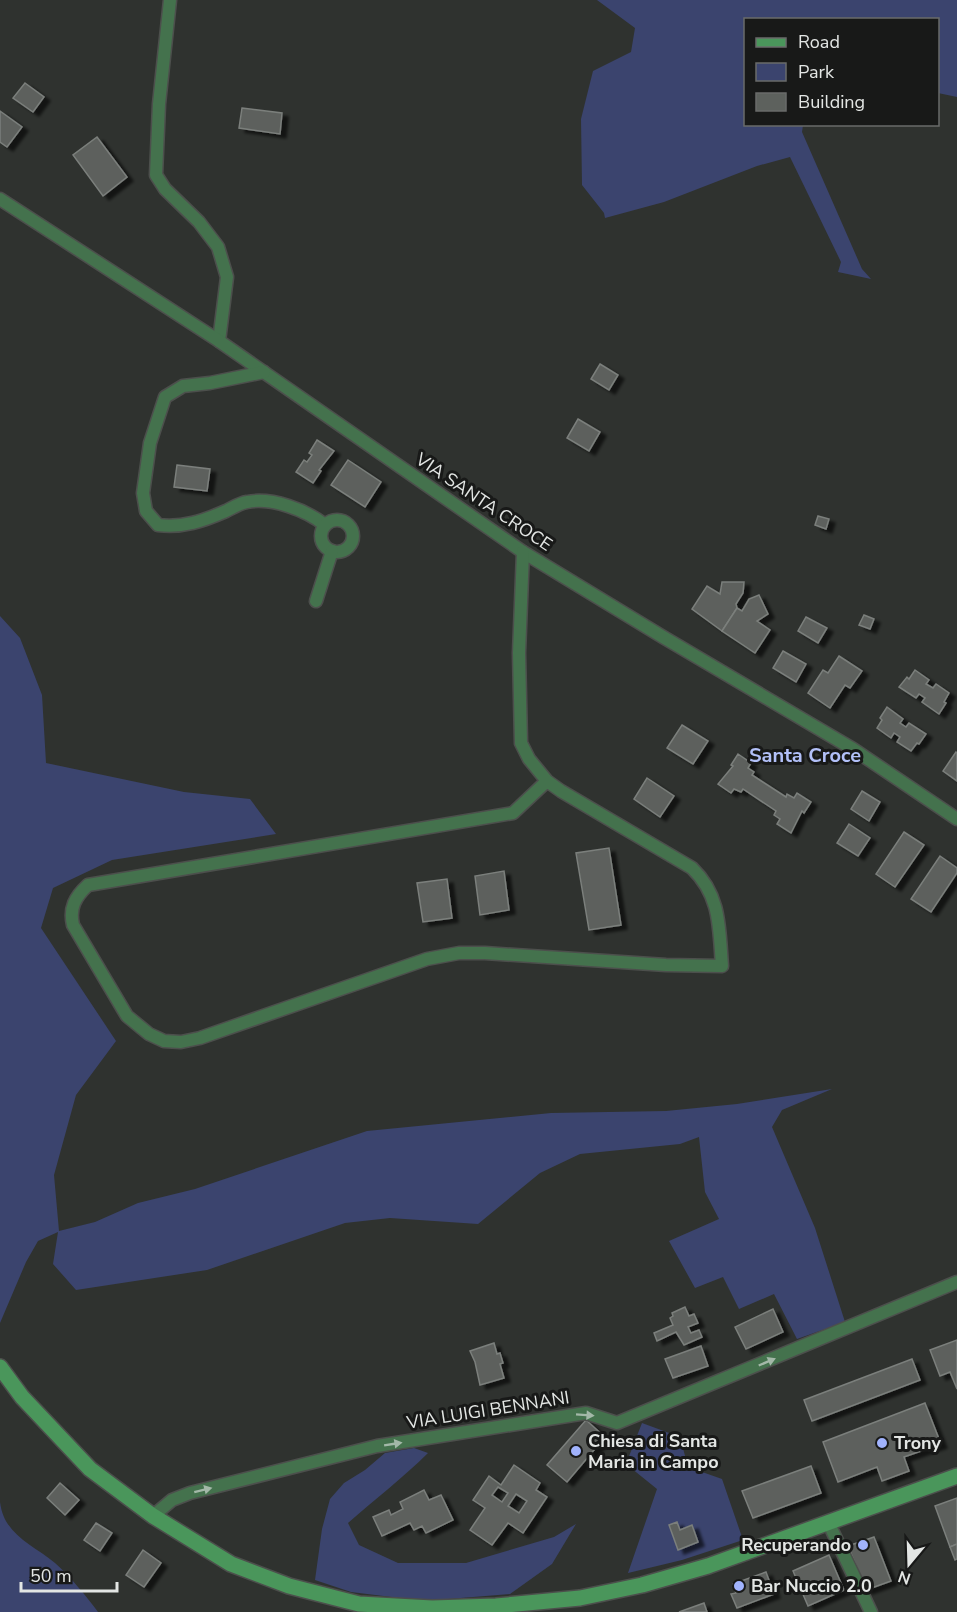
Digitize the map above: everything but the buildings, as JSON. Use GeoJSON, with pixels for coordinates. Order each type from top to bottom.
{"type":"FeatureCollection","features":[{"type":"Feature","properties":{"kind":"main road"},"geometry":{"type":"LineString","coordinates":[[0,1367],[22,1397],[90,1468],[153,1516],[231,1564],[289,1586],[359,1604],[496,1609],[580,1598],[642,1585],[708,1566],[957,1476]]}},
{"type":"Feature","properties":{"kind":"street"},"geometry":{"type":"LineString","coordinates":[[170,0],[159,104],[156,175],[165,189],[199,222],[218,247],[227,277],[219,341]]}},
{"type":"Feature","properties":{"kind":"street","name":"VIA SANTA CROCE"},"geometry":{"type":"LineString","coordinates":[[0,200],[219,341],[523,552],[854,748],[957,819]]}},
{"type":"Feature","properties":{"kind":"street"},"geometry":{"type":"LineString","coordinates":[[264,372],[183,386],[165,398],[150,443],[143,493],[146,511],[158,525],[172,526],[201,522],[247,502],[277,502],[311,514],[325,525]]}},
{"type":"Feature","properties":{"kind":"street"},"geometry":{"type":"LineString","coordinates":[[334,520],[340,520],[349,525],[353,535],[352,540],[346,549],[332,551],[323,545],[321,535],[325,525],[334,520]]}},
{"type":"Feature","properties":{"kind":"street"},"geometry":{"type":"LineString","coordinates":[[316,601],[332,551]]}},
{"type":"Feature","properties":{"kind":"street"},"geometry":{"type":"LineString","coordinates":[[523,552],[519,653],[521,743],[529,759],[547,781],[692,868],[702,877],[712,892],[716,909],[722,966],[459,953],[427,959],[200,1038],[181,1042],[164,1041],[149,1034],[127,1016],[73,925],[70,916],[78,894],[88,885],[513,813],[547,781]]}},
{"type":"Feature","properties":{"kind":"street"},"geometry":{"type":"LineString","coordinates":[[522,574],[542,564]]}},
{"type":"Feature","properties":{"kind":"street","name":"VIA LUIGI BENNANI"},"geometry":{"type":"LineString","coordinates":[[153,1516],[172,1500],[190,1493],[378,1446],[586,1413],[617,1423],[957,1282]]}},
{"type":"Feature","properties":{"kind":"street"},"geometry":{"type":"LineString","coordinates":[[829,1524],[871,1612]]}},
{"type":"Feature","properties":{"kind":"green space"},"geometry":{"type":"Polygon","coordinates":[[[597,0],[957,0],[957,97],[939,93],[939,18],[744,18],[744,126],[803,126],[802,132],[862,269],[871,279],[838,272],[841,262],[790,157],[757,166],[664,202],[605,218],[604,213],[582,185],[581,119],[593,71],[631,52],[635,28],[597,0]]]}},
{"type":"Feature","properties":{"kind":"green space"},"geometry":{"type":"Polygon","coordinates":[[[0,616],[20,638],[42,695],[46,763],[184,792],[250,799],[276,834],[112,860],[53,888],[41,928],[116,1041],[76,1095],[54,1175],[59,1231],[95,1222],[138,1203],[195,1189],[367,1131],[551,1113],[666,1111],[737,1104],[832,1089],[782,1110],[772,1127],[815,1228],[845,1322],[797,1339],[774,1294],[739,1309],[723,1277],[695,1288],[669,1241],[719,1219],[705,1192],[699,1137],[680,1144],[580,1154],[540,1173],[478,1224],[390,1218],[345,1223],[207,1270],[76,1290],[53,1264],[58,1232],[38,1241],[26,1262],[0,1323],[0,616]]]}},
{"type":"Feature","properties":{"kind":"green space"},"geometry":{"type":"Polygon","coordinates":[[[642,1423],[680,1437],[688,1467],[722,1479],[743,1540],[682,1560],[628,1573],[657,1489],[626,1464],[642,1423]]]}},
{"type":"Feature","properties":{"kind":"green space"},"geometry":{"type":"Polygon","coordinates":[[[414,1448],[428,1453],[348,1523],[359,1545],[398,1563],[466,1563],[554,1537],[576,1524],[552,1564],[510,1594],[424,1601],[351,1592],[315,1580],[322,1529],[330,1499],[344,1483],[365,1470],[385,1453],[414,1448]]]}},
{"type":"Feature","properties":{"kind":"green space"},"geometry":{"type":"Polygon","coordinates":[[[0,1502],[7,1523],[13,1531],[60,1568],[78,1586],[98,1612],[0,1612],[0,1502]]]}},
{"type":"Feature","properties":{"kind":"place","name":"Trony"},"geometry":{"type":"Point","coordinates":[882,1443]}},
{"type":"Feature","properties":{"kind":"place","name":"Chiesa di Santa Maria in Campo"},"geometry":{"type":"Point","coordinates":[576,1451]}},
{"type":"Feature","properties":{"kind":"place","name":"Recuperando"},"geometry":{"type":"Point","coordinates":[863,1545]}},
{"type":"Feature","properties":{"kind":"place","name":"Bar Nuccio 2.0"},"geometry":{"type":"Point","coordinates":[739,1586]}},
{"type":"Feature","properties":{"kind":"district","name":"Santa Croce"},"geometry":{"type":"Point","coordinates":[805,755]}}]}
